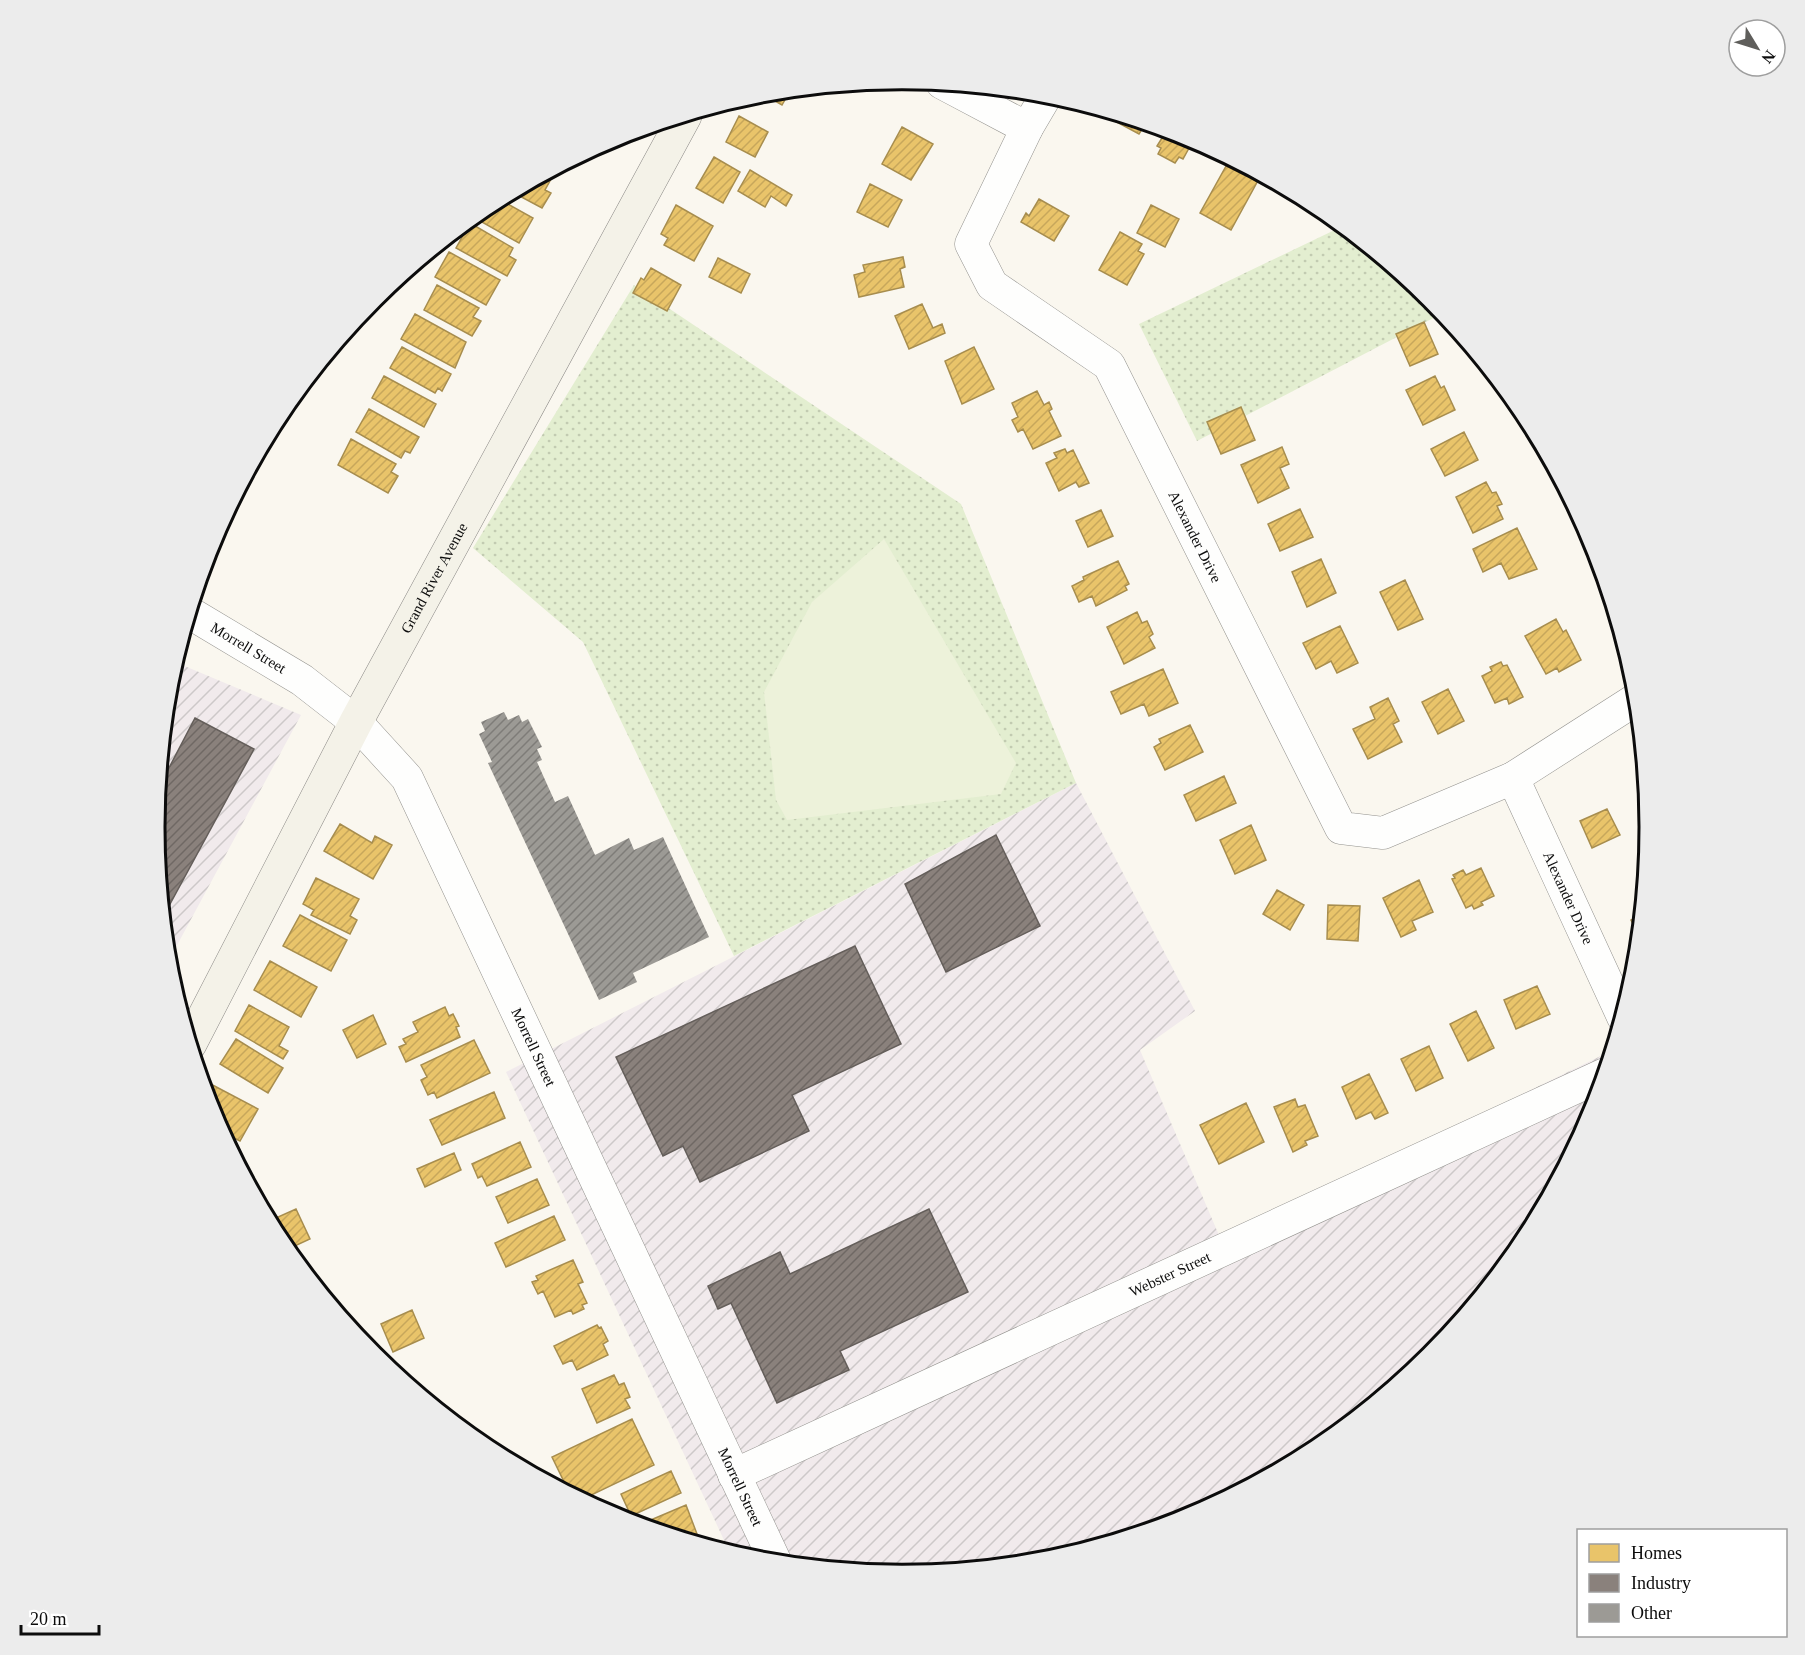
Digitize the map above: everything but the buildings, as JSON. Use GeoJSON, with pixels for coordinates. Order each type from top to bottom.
{"type":"FeatureCollection","features":[{"type":"Feature","properties":{"kind":"street"},"geometry":{"type":"LineString","coordinates":[[960,93],[1027,128]]}},
{"type":"Feature","properties":{"kind":"street","name":"Alexander Drive"},"geometry":{"type":"LineString","coordinates":[[1042,103],[1027,128],[971,244],[992,285],[1110,365],[1341,828],[1383,833],[1513,778],[1629,704]]}},
{"type":"Feature","properties":{"kind":"street","name":"Grand River Avenue"},"geometry":{"type":"LineString","coordinates":[[195,1034],[356,722],[680,124]]}},
{"type":"Feature","properties":{"kind":"street","name":"Morrell Street"},"geometry":{"type":"LineString","coordinates":[[196,617],[302,680],[356,722],[406,778],[771,1553]]}},
{"type":"Feature","properties":{"kind":"street","name":"Alexander Drive"},"geometry":{"type":"LineString","coordinates":[[1513,778],[1618,1006]]}},
{"type":"Feature","properties":{"kind":"street","name":"Webster Street"},"geometry":{"type":"LineString","coordinates":[[734,1475],[1596,1078]]}},
{"type":"Feature","properties":{"kind":"shaded area"},"geometry":{"type":"Polygon","coordinates":[[[183,666],[301,715],[175,949],[171,924],[165,828],[171,731],[183,666]]]}},
{"type":"Feature","properties":{"kind":"shaded area"},"geometry":{"type":"Polygon","coordinates":[[[1076,783],[1195,1011],[1140,1050],[1221,1240],[1604,1054],[1584,1110],[1564,1154],[1516,1237],[1457,1314],[1389,1382],[1351,1413],[1312,1441],[1229,1489],[1140,1526],[1046,1551],[999,1559],[902,1565],[806,1559],[725,1543],[506,1072],[1076,783]]]}},
{"type":"Feature","properties":{"kind":"green space"},"geometry":{"type":"Polygon","coordinates":[[[1334,230],[1389,273],[1435,317],[1197,441],[1139,324],[1334,230]]]}},
{"type":"Feature","properties":{"kind":"green space"},"geometry":{"type":"Polygon","coordinates":[[[634,285],[961,504],[1076,783],[734,956],[583,642],[473,548],[634,285]]]}},
{"type":"Feature","properties":{"kind":"green space"},"geometry":{"type":"Polygon","coordinates":[[[884,539],[1016,763],[1001,794],[787,820],[776,800],[764,692],[812,602],[884,539]]]}}]}
